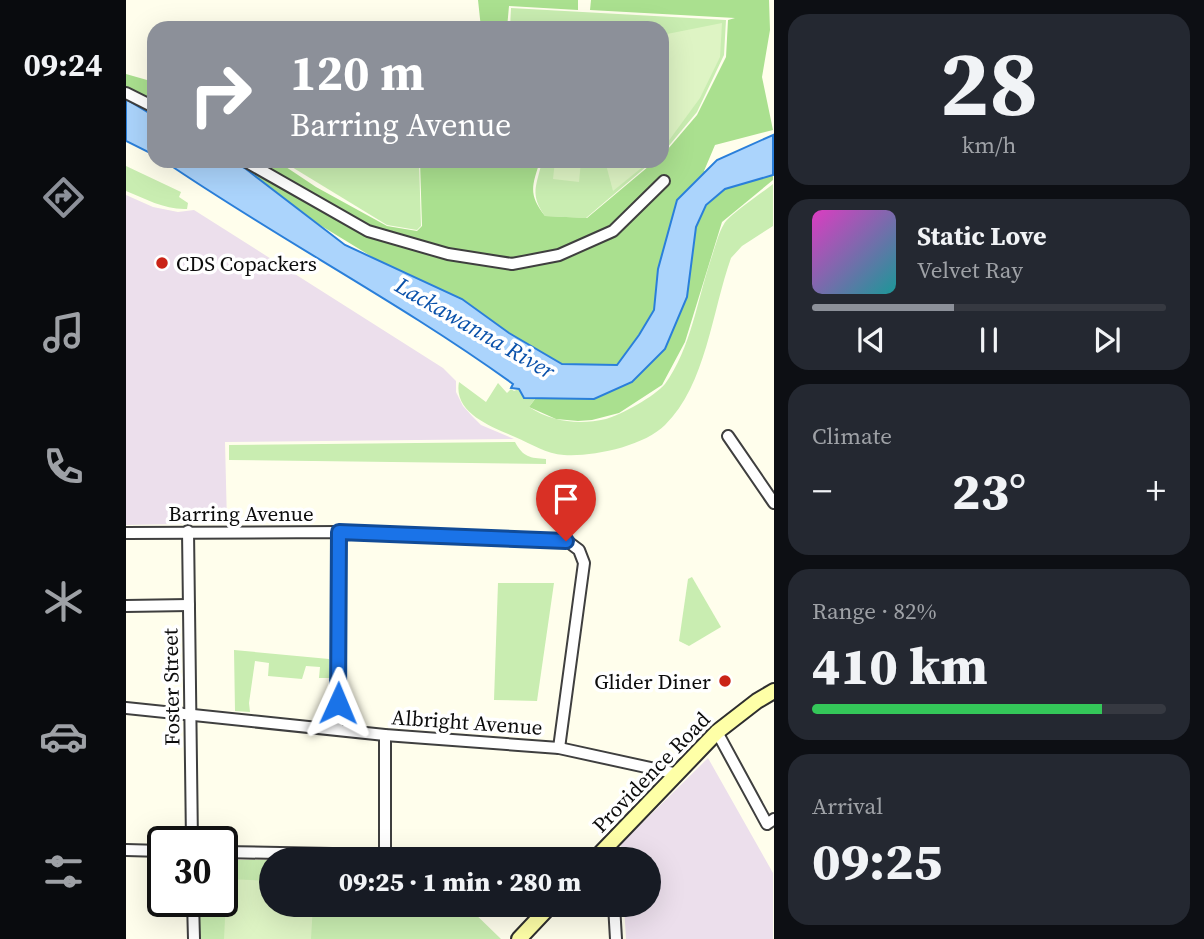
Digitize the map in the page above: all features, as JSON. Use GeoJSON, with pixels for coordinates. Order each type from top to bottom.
{"type":"FeatureCollection","features":[{"type":"Feature","properties":{"kind":"main road","name":"Providence Road"},"geometry":{"type":"LineString","coordinates":[[606,847],[717,732],[774,691]]}},
{"type":"Feature","properties":{"kind":"main road"},"geometry":{"type":"LineString","coordinates":[[519,939],[540,917]]}},
{"type":"Feature","properties":{"kind":"street"},"geometry":{"type":"LineString","coordinates":[[126,93],[147,104]]}},
{"type":"Feature","properties":{"kind":"street"},"geometry":{"type":"LineString","coordinates":[[257,168],[368,231],[448,254],[512,264],[559,255],[613,231],[664,181]]}},
{"type":"Feature","properties":{"kind":"street"},"geometry":{"type":"LineString","coordinates":[[729,436],[774,503]]}},
{"type":"Feature","properties":{"kind":"street","name":"Foster Street"},"geometry":{"type":"LineString","coordinates":[[188,531],[192,826]]}},
{"type":"Feature","properties":{"kind":"street"},"geometry":{"type":"LineString","coordinates":[[337,728],[339,532]]}},
{"type":"Feature","properties":{"kind":"street","name":"Barring Avenue"},"geometry":{"type":"LineString","coordinates":[[126,533],[339,532],[566,541],[579,550],[584,563],[559,748]]}},
{"type":"Feature","properties":{"kind":"street"},"geometry":{"type":"LineString","coordinates":[[126,606],[189,605]]}},
{"type":"Feature","properties":{"kind":"street","name":"Albright Avenue"},"geometry":{"type":"LineString","coordinates":[[126,708],[385,735],[559,748],[678,775]]}},
{"type":"Feature","properties":{"kind":"street"},"geometry":{"type":"LineString","coordinates":[[717,732],[767,824],[774,819]]}},
{"type":"Feature","properties":{"kind":"street"},"geometry":{"type":"LineString","coordinates":[[238,852],[385,855],[385,735]]}},
{"type":"Feature","properties":{"kind":"street"},"geometry":{"type":"LineString","coordinates":[[610,843],[610,847]]}},
{"type":"Feature","properties":{"kind":"street"},"geometry":{"type":"LineString","coordinates":[[126,850],[147,851]]}},
{"type":"Feature","properties":{"kind":"street"},"geometry":{"type":"LineString","coordinates":[[193,917],[194,939]]}},
{"type":"Feature","properties":{"kind":"street"},"geometry":{"type":"LineString","coordinates":[[615,917],[616,939]]}},
{"type":"Feature","properties":{"kind":"shaded area"},"geometry":{"type":"Polygon","coordinates":[[[126,195],[153,207],[178,212],[194,210],[443,368],[456,381],[456,392],[463,406],[481,425],[514,439],[225,442],[227,523],[126,525],[126,195]]]}},
{"type":"Feature","properties":{"kind":"shaded area"},"geometry":{"type":"Polygon","coordinates":[[[708,758],[773,873],[773,939],[626,939],[625,917],[661,917],[661,847],[621,847],[708,758]]]}},
{"type":"Feature","properties":{"kind":"green space"},"geometry":{"type":"Polygon","coordinates":[[[478,0],[578,0],[578,10],[509,6],[508,21],[480,21],[478,0]]]}},
{"type":"Feature","properties":{"kind":"green space"},"geometry":{"type":"Polygon","coordinates":[[[591,0],[769,0],[770,30],[762,77],[773,130],[715,145],[704,171],[773,160],[773,180],[722,222],[685,342],[662,385],[619,413],[578,421],[556,419],[529,407],[538,395],[392,269],[226,168],[288,168],[387,226],[417,231],[422,226],[420,168],[538,168],[533,190],[536,202],[545,216],[587,218],[647,168],[669,168],[669,148],[697,115],[726,57],[728,20],[735,18],[590,10],[591,0]]]}},
{"type":"Feature","properties":{"kind":"green space"},"geometry":{"type":"Polygon","coordinates":[[[511,8],[726,20],[724,55],[697,112],[669,146],[669,21],[510,21],[511,8]]]}},
{"type":"Feature","properties":{"kind":"green space"},"geometry":{"type":"Polygon","coordinates":[[[722,23],[720,57],[700,98],[669,140],[669,34],[722,23]]]}},
{"type":"Feature","properties":{"kind":"green space"},"geometry":{"type":"Polygon","coordinates":[[[126,74],[147,80],[147,119],[126,111],[126,74]]]}},
{"type":"Feature","properties":{"kind":"green space"},"geometry":{"type":"Polygon","coordinates":[[[126,166],[181,192],[179,197],[188,203],[187,209],[163,206],[126,191],[126,166]]]}},
{"type":"Feature","properties":{"kind":"green space"},"geometry":{"type":"Polygon","coordinates":[[[293,168],[419,168],[421,226],[417,230],[387,225],[293,168]]]}},
{"type":"Feature","properties":{"kind":"green space"},"geometry":{"type":"Polygon","coordinates":[[[540,168],[645,168],[586,218],[545,216],[537,202],[540,168]]]}},
{"type":"Feature","properties":{"kind":"green space"},"geometry":{"type":"Polygon","coordinates":[[[554,168],[580,168],[579,182],[553,179],[554,168]]]}},
{"type":"Feature","properties":{"kind":"green space"},"geometry":{"type":"Polygon","coordinates":[[[607,168],[641,168],[613,191],[607,168]]]}},
{"type":"Feature","properties":{"kind":"green space"},"geometry":{"type":"Polygon","coordinates":[[[773,184],[773,226],[742,246],[731,258],[699,369],[679,409],[656,432],[617,449],[576,455],[557,454],[486,423],[462,402],[459,382],[486,402],[498,383],[507,393],[511,389],[519,389],[524,398],[537,396],[529,407],[547,416],[586,422],[612,417],[654,394],[665,384],[681,355],[724,224],[739,209],[773,184]]]}},
{"type":"Feature","properties":{"kind":"green space"},"geometry":{"type":"Polygon","coordinates":[[[515,442],[524,454],[546,459],[546,464],[229,460],[229,445],[515,442]]]}},
{"type":"Feature","properties":{"kind":"green space"},"geometry":{"type":"Polygon","coordinates":[[[692,577],[721,627],[689,646],[679,641],[688,579],[692,577]]]}},
{"type":"Feature","properties":{"kind":"green space"},"geometry":{"type":"Polygon","coordinates":[[[498,583],[554,583],[537,701],[494,700],[498,583]]]}},
{"type":"Feature","properties":{"kind":"green space"},"geometry":{"type":"Polygon","coordinates":[[[234,650],[329,659],[330,678],[319,678],[320,667],[306,666],[302,679],[268,676],[269,663],[255,661],[250,712],[235,711],[234,650]]]}},
{"type":"Feature","properties":{"kind":"green space"},"geometry":{"type":"Polygon","coordinates":[[[238,860],[259,860],[259,917],[478,917],[501,939],[199,939],[198,917],[238,917],[238,860]]]}},
{"type":"Feature","properties":{"kind":"green space"},"geometry":{"type":"Polygon","coordinates":[[[238,880],[259,880],[259,917],[312,917],[311,939],[224,939],[225,917],[238,917],[238,880]]]}},
{"type":"Feature","properties":{"kind":"water"},"geometry":{"type":"Polygon","coordinates":[[[126,99],[147,112],[147,152],[126,141],[126,99]]]}},
{"type":"Feature","properties":{"kind":"water","name":"Lackawanna River"},"geometry":{"type":"Polygon","coordinates":[[[773,135],[773,175],[725,189],[706,205],[696,227],[687,297],[665,349],[632,382],[594,399],[524,398],[519,389],[511,388],[513,384],[471,354],[174,168],[244,168],[345,245],[462,299],[509,333],[562,364],[617,365],[654,310],[658,269],[677,200],[717,160],[773,135]]]}},
{"type":"Feature","properties":{"kind":"place","name":"CDS Copackers"},"geometry":{"type":"Point","coordinates":[162,263]}},
{"type":"Feature","properties":{"kind":"place","name":"Glider Diner"},"geometry":{"type":"Point","coordinates":[725,681]}},
{"type":"Feature","properties":{"kind":"route"},"geometry":{"type":"LineString","coordinates":[[338,703],[339,532],[566,541]]}}]}
